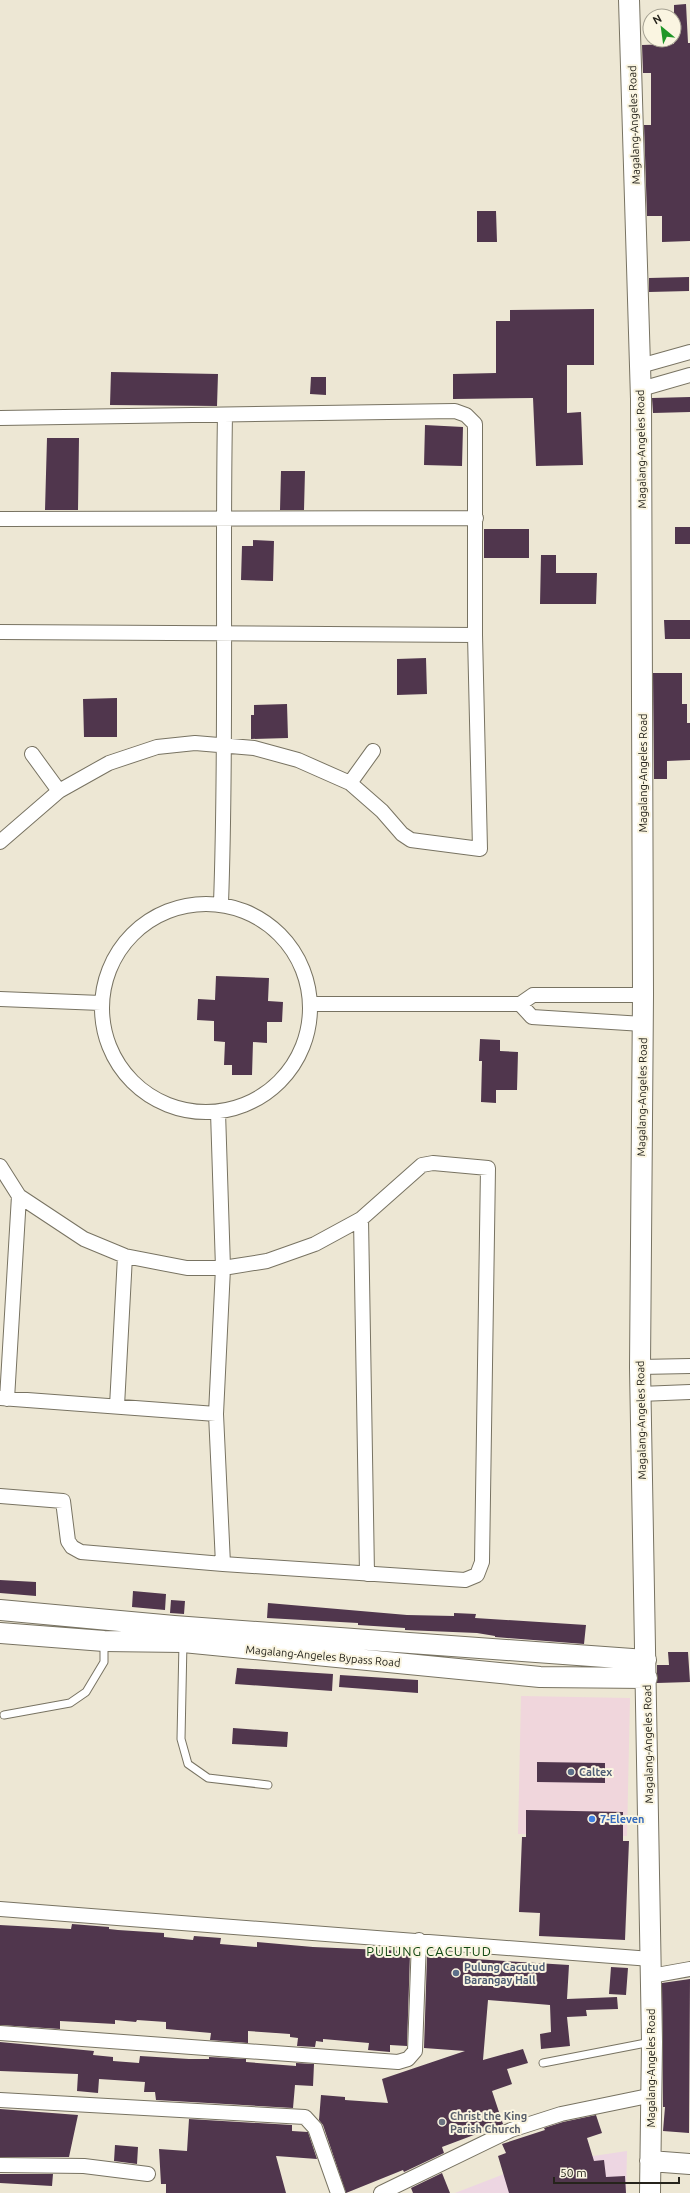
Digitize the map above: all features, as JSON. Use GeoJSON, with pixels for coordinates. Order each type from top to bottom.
{"type":"FeatureCollection","features":[{"type":"Feature","properties":{"kind":"main road","name":"Magalang-Angeles Road"},"geometry":{"type":"LineString","coordinates":[[629,0],[641,389],[643,1024],[640,1394],[653,2095],[650,2193]]}},
{"type":"Feature","properties":{"kind":"main road","name":"Magalang-Angeles Bypass Road"},"geometry":{"type":"LineString","coordinates":[[0,1610],[646,1669]]}},
{"type":"Feature","properties":{"kind":"main road","name":"Magalang-Angeles Bypass Road"},"geometry":{"type":"LineString","coordinates":[[0,1633],[104,1641],[183,1642],[540,1677],[646,1669]]}},
{"type":"Feature","properties":{"kind":"main road"},"geometry":{"type":"LineString","coordinates":[[650,2161],[690,2164]]}},
{"type":"Feature","properties":{"kind":"street"},"geometry":{"type":"LineString","coordinates":[[640,366],[690,352]]}},
{"type":"Feature","properties":{"kind":"street"},"geometry":{"type":"LineString","coordinates":[[641,389],[690,375]]}},
{"type":"Feature","properties":{"kind":"street"},"geometry":{"type":"LineString","coordinates":[[0,418],[455,412],[466,415],[475,424],[476,635],[480,849],[411,840],[402,834],[382,811],[350,784],[298,760],[254,748],[195,743],[157,747],[109,763],[59,791],[0,842]]}},
{"type":"Feature","properties":{"kind":"street"},"geometry":{"type":"LineString","coordinates":[[221,903],[226,745],[223,632],[225,415]]}},
{"type":"Feature","properties":{"kind":"street"},"geometry":{"type":"LineString","coordinates":[[0,519],[476,518]]}},
{"type":"Feature","properties":{"kind":"street"},"geometry":{"type":"LineString","coordinates":[[0,632],[223,632],[476,635]]}},
{"type":"Feature","properties":{"kind":"street"},"geometry":{"type":"LineString","coordinates":[[350,784],[373,751]]}},
{"type":"Feature","properties":{"kind":"street"},"geometry":{"type":"LineString","coordinates":[[32,754],[59,791]]}},
{"type":"Feature","properties":{"kind":"street"},"geometry":{"type":"LineString","coordinates":[[221,903],[248,911],[267,922],[286,939],[302,964],[310,989],[310,1027],[295,1064],[273,1088],[245,1105],[218,1112],[185,1111],[150,1097],[124,1075],[110,1052],[106,1038],[101,1003],[108,970],[121,946],[145,922],[176,907],[221,903]]}},
{"type":"Feature","properties":{"kind":"street"},"geometry":{"type":"LineString","coordinates":[[311,1004],[520,1004],[533,995],[643,995]]}},
{"type":"Feature","properties":{"kind":"street"},"geometry":{"type":"LineString","coordinates":[[0,999],[101,1003]]}},
{"type":"Feature","properties":{"kind":"street"},"geometry":{"type":"LineString","coordinates":[[520,1004],[532,1017],[643,1024]]}},
{"type":"Feature","properties":{"kind":"street"},"geometry":{"type":"LineString","coordinates":[[218,1112],[223,1268],[216,1414],[223,1564]]}},
{"type":"Feature","properties":{"kind":"street"},"geometry":{"type":"LineString","coordinates":[[0,1166],[19,1196],[84,1239],[125,1256],[186,1268],[223,1268],[267,1261],[308,1246],[361,1219],[422,1165],[433,1162],[488,1168],[482,1562],[477,1575],[465,1580],[223,1564],[81,1552],[72,1547],[68,1541],[64,1501],[0,1496]]}},
{"type":"Feature","properties":{"kind":"street"},"geometry":{"type":"LineString","coordinates":[[19,1196],[3,1398],[216,1414]]}},
{"type":"Feature","properties":{"kind":"street"},"geometry":{"type":"LineString","coordinates":[[361,1219],[367,1574]]}},
{"type":"Feature","properties":{"kind":"street"},"geometry":{"type":"LineString","coordinates":[[117,1406],[125,1256]]}},
{"type":"Feature","properties":{"kind":"street"},"geometry":{"type":"LineString","coordinates":[[640,1367],[690,1366]]}},
{"type":"Feature","properties":{"kind":"street"},"geometry":{"type":"LineString","coordinates":[[640,1394],[690,1392]]}},
{"type":"Feature","properties":{"kind":"street"},"geometry":{"type":"LineString","coordinates":[[0,1909],[419,1940],[651,1968],[690,1969]]}},
{"type":"Feature","properties":{"kind":"street"},"geometry":{"type":"LineString","coordinates":[[0,2033],[398,2062],[408,2060],[415,2051],[419,1940]]}},
{"type":"Feature","properties":{"kind":"street"},"geometry":{"type":"LineString","coordinates":[[381,2193],[511,2130],[561,2114],[653,2095]]}},
{"type":"Feature","properties":{"kind":"street"},"geometry":{"type":"LineString","coordinates":[[0,2100],[305,2117],[315,2128],[338,2193]]}},
{"type":"Feature","properties":{"kind":"street"},"geometry":{"type":"LineString","coordinates":[[0,2165],[84,2166],[148,2174]]}},
{"type":"Feature","properties":{"kind":"lane"},"geometry":{"type":"LineString","coordinates":[[4,1715],[70,1703],[86,1692],[104,1662],[104,1641]]}},
{"type":"Feature","properties":{"kind":"lane"},"geometry":{"type":"LineString","coordinates":[[183,1642],[181,1739],[188,1764],[208,1778],[268,1785]]}},
{"type":"Feature","properties":{"kind":"lane"},"geometry":{"type":"LineString","coordinates":[[543,2063],[652,2042]]}},
{"type":"Feature","properties":{"kind":"shaded area"},"geometry":{"type":"Polygon","coordinates":[[[521,1696],[630,1698],[627,1836],[518,1834],[521,1696]]]}},
{"type":"Feature","properties":{"kind":"shaded area"},"geometry":{"type":"Polygon","coordinates":[[[627,2151],[626,2193],[455,2193],[525,2166],[627,2151]]]}},
{"type":"Feature","properties":{"kind":"building"},"geometry":{"type":"Polygon","coordinates":[[[686,4],[688,43],[690,43],[690,241],[662,242],[662,216],[647,216],[644,125],[651,125],[651,73],[643,73],[642,48],[682,48],[682,8],[674,8],[674,5],[686,4]]]}},
{"type":"Feature","properties":{"kind":"building"},"geometry":{"type":"Polygon","coordinates":[[[477,211],[496,211],[497,242],[477,242],[477,211]]]}},
{"type":"Feature","properties":{"kind":"building"},"geometry":{"type":"Polygon","coordinates":[[[689,277],[689,291],[649,292],[649,278],[689,277]]]}},
{"type":"Feature","properties":{"kind":"building"},"geometry":{"type":"Polygon","coordinates":[[[594,309],[594,365],[567,365],[567,413],[581,412],[583,465],[536,466],[533,398],[453,399],[453,374],[496,373],[496,321],[510,321],[510,310],[594,309]]]}},
{"type":"Feature","properties":{"kind":"building"},"geometry":{"type":"Polygon","coordinates":[[[111,372],[218,374],[217,406],[110,405],[111,372]]]}},
{"type":"Feature","properties":{"kind":"building"},"geometry":{"type":"Polygon","coordinates":[[[311,377],[326,377],[326,395],[310,394],[311,377]]]}},
{"type":"Feature","properties":{"kind":"building"},"geometry":{"type":"Polygon","coordinates":[[[690,397],[690,412],[653,413],[652,398],[690,397]]]}},
{"type":"Feature","properties":{"kind":"building"},"geometry":{"type":"Polygon","coordinates":[[[425,425],[463,427],[462,466],[424,465],[425,425]]]}},
{"type":"Feature","properties":{"kind":"building"},"geometry":{"type":"Polygon","coordinates":[[[47,438],[79,438],[78,510],[45,510],[47,438]]]}},
{"type":"Feature","properties":{"kind":"building"},"geometry":{"type":"Polygon","coordinates":[[[281,471],[305,471],[304,510],[280,510],[281,471]]]}},
{"type":"Feature","properties":{"kind":"building"},"geometry":{"type":"Polygon","coordinates":[[[675,527],[690,527],[690,544],[675,544],[675,527]]]}},
{"type":"Feature","properties":{"kind":"building"},"geometry":{"type":"Polygon","coordinates":[[[484,529],[529,529],[529,558],[484,558],[484,529]]]}},
{"type":"Feature","properties":{"kind":"building"},"geometry":{"type":"Polygon","coordinates":[[[253,540],[274,541],[273,581],[241,580],[242,546],[253,546],[253,540]]]}},
{"type":"Feature","properties":{"kind":"building"},"geometry":{"type":"Polygon","coordinates":[[[541,555],[556,555],[556,573],[597,573],[596,604],[540,604],[541,555]]]}},
{"type":"Feature","properties":{"kind":"building"},"geometry":{"type":"Polygon","coordinates":[[[664,620],[690,620],[690,639],[665,639],[664,620]]]}},
{"type":"Feature","properties":{"kind":"building"},"geometry":{"type":"Polygon","coordinates":[[[426,658],[427,694],[397,695],[397,659],[426,658]]]}},
{"type":"Feature","properties":{"kind":"building"},"geometry":{"type":"Polygon","coordinates":[[[653,673],[682,673],[682,704],[687,704],[687,723],[690,723],[690,760],[667,761],[667,779],[654,779],[653,673]]]}},
{"type":"Feature","properties":{"kind":"building"},"geometry":{"type":"Polygon","coordinates":[[[117,698],[117,737],[84,737],[83,699],[117,698]]]}},
{"type":"Feature","properties":{"kind":"building"},"geometry":{"type":"Polygon","coordinates":[[[287,704],[288,738],[251,739],[251,715],[254,715],[254,705],[287,704]]]}},
{"type":"Feature","properties":{"kind":"building"},"geometry":{"type":"Polygon","coordinates":[[[216,976],[269,978],[268,1001],[283,1002],[282,1022],[267,1022],[267,1043],[253,1042],[252,1075],[232,1075],[232,1065],[224,1065],[225,1042],[214,1041],[214,1021],[197,1020],[198,999],[215,1000],[216,976]]]}},
{"type":"Feature","properties":{"kind":"building"},"geometry":{"type":"Polygon","coordinates":[[[480,1039],[500,1040],[500,1051],[518,1052],[517,1090],[496,1090],[496,1103],[481,1102],[482,1061],[479,1061],[480,1039]]]}},
{"type":"Feature","properties":{"kind":"building"},"geometry":{"type":"Polygon","coordinates":[[[0,1580],[36,1582],[36,1596],[0,1593],[0,1580]]]}},
{"type":"Feature","properties":{"kind":"building"},"geometry":{"type":"Polygon","coordinates":[[[133,1591],[166,1594],[165,1610],[132,1607],[133,1591]]]}},
{"type":"Feature","properties":{"kind":"building"},"geometry":{"type":"Polygon","coordinates":[[[171,1600],[185,1601],[184,1614],[170,1613],[171,1600]]]}},
{"type":"Feature","properties":{"kind":"building"},"geometry":{"type":"Polygon","coordinates":[[[268,1603],[407,1615],[454,1616],[454,1613],[476,1614],[475,1618],[586,1625],[584,1644],[495,1637],[477,1633],[405,1630],[405,1628],[358,1625],[358,1623],[267,1618],[268,1603]]]}},
{"type":"Feature","properties":{"kind":"building"},"geometry":{"type":"Polygon","coordinates":[[[668,1652],[688,1652],[690,1682],[657,1683],[657,1665],[669,1665],[668,1652]]]}},
{"type":"Feature","properties":{"kind":"building"},"geometry":{"type":"Polygon","coordinates":[[[237,1668],[333,1674],[332,1691],[235,1684],[237,1668]]]}},
{"type":"Feature","properties":{"kind":"building"},"geometry":{"type":"Polygon","coordinates":[[[340,1675],[418,1680],[418,1693],[339,1687],[340,1675]]]}},
{"type":"Feature","properties":{"kind":"building"},"geometry":{"type":"Polygon","coordinates":[[[233,1728],[288,1732],[287,1747],[232,1744],[233,1728]]]}},
{"type":"Feature","properties":{"kind":"building","name":"Caltex"},"geometry":{"type":"Polygon","coordinates":[[[537,1762],[605,1763],[605,1783],[537,1782],[537,1762]]]}},
{"type":"Feature","properties":{"kind":"building"},"geometry":{"type":"Polygon","coordinates":[[[526,1810],[623,1812],[623,1841],[629,1841],[625,1940],[539,1936],[540,1913],[519,1912],[522,1837],[526,1837],[526,1810]]]}},
{"type":"Feature","properties":{"kind":"building"},"geometry":{"type":"Polygon","coordinates":[[[72,1924],[109,1927],[109,1929],[118,1930],[164,1933],[164,1937],[193,1940],[194,1936],[221,1938],[220,1944],[257,1947],[257,1942],[313,1947],[407,1951],[407,1954],[410,1954],[407,2046],[390,2045],[390,2052],[368,2050],[369,2043],[323,2039],[323,2042],[316,2041],[315,2047],[297,2046],[298,2038],[290,2037],[290,2034],[248,2031],[248,2043],[210,2040],[211,2033],[166,2029],[166,2022],[137,2020],[136,2022],[115,2020],[115,2024],[60,2021],[60,2029],[0,2025],[0,1925],[71,1929],[72,1924]]]}},
{"type":"Feature","properties":{"kind":"building"},"geometry":{"type":"Polygon","coordinates":[[[427,1956],[569,1965],[567,1999],[617,1997],[618,2009],[586,2010],[587,2016],[567,2017],[570,2046],[541,2049],[540,2034],[551,2032],[550,2005],[488,2000],[483,2060],[523,2049],[528,2063],[507,2069],[512,2084],[492,2091],[503,2124],[442,2147],[444,2153],[404,2172],[403,2170],[346,2193],[323,2125],[319,2120],[321,2095],[345,2097],[345,2100],[388,2103],[382,2079],[465,2051],[424,2048],[427,1956]]]}},
{"type":"Feature","properties":{"kind":"building"},"geometry":{"type":"Polygon","coordinates":[[[611,1967],[628,1968],[626,1995],[609,1994],[611,1967]]]}},
{"type":"Feature","properties":{"kind":"building"},"geometry":{"type":"Polygon","coordinates":[[[690,1979],[689,2133],[663,2131],[665,2107],[663,2107],[662,1983],[690,1979]]]}},
{"type":"Feature","properties":{"kind":"building"},"geometry":{"type":"Polygon","coordinates":[[[0,2042],[94,2051],[93,2055],[113,2057],[113,2061],[139,2063],[140,2056],[189,2059],[209,2059],[209,2057],[246,2059],[246,2062],[296,2066],[296,2063],[314,2064],[313,2086],[295,2085],[293,2108],[156,2100],[155,2092],[144,2092],[145,2082],[99,2079],[98,2093],[77,2091],[78,2074],[0,2071],[0,2042]]]}},
{"type":"Feature","properties":{"kind":"building"},"geometry":{"type":"Polygon","coordinates":[[[0,2109],[78,2115],[69,2157],[0,2157],[0,2109]]]}},
{"type":"Feature","properties":{"kind":"building"},"geometry":{"type":"Polygon","coordinates":[[[596,2115],[602,2133],[587,2138],[594,2161],[604,2160],[606,2177],[625,2176],[626,2193],[509,2193],[498,2156],[506,2153],[502,2144],[545,2130],[544,2128],[563,2122],[596,2115]]]}},
{"type":"Feature","properties":{"kind":"building"},"geometry":{"type":"Polygon","coordinates":[[[189,2119],[292,2125],[292,2131],[308,2132],[317,2159],[276,2156],[286,2193],[166,2193],[166,2184],[161,2184],[159,2149],[187,2151],[189,2119]]]}},
{"type":"Feature","properties":{"kind":"building"},"geometry":{"type":"Polygon","coordinates":[[[115,2145],[138,2147],[137,2164],[114,2161],[115,2145]]]}},
{"type":"Feature","properties":{"kind":"building"},"geometry":{"type":"Polygon","coordinates":[[[442,2173],[450,2193],[413,2193],[411,2188],[442,2173]]]}},
{"type":"Feature","properties":{"kind":"building"},"geometry":{"type":"Polygon","coordinates":[[[0,2174],[53,2174],[52,2186],[0,2183],[0,2174]]]}},
{"type":"Feature","properties":{"kind":"place","name":"Caltex"},"geometry":{"type":"Point","coordinates":[571,1772]}},
{"type":"Feature","properties":{"kind":"place","name":"7-Eleven"},"geometry":{"type":"Point","coordinates":[592,1819]}},
{"type":"Feature","properties":{"kind":"place","name":"Pulung Cacutud Barangay Hall"},"geometry":{"type":"Point","coordinates":[456,1973]}},
{"type":"Feature","properties":{"kind":"place","name":"Christ the King Parish Church"},"geometry":{"type":"Point","coordinates":[442,2122]}},
{"type":"Feature","properties":{"kind":"district","name":"PULUNG CACUTUD"},"geometry":{"type":"Point","coordinates":[429,1951]}}]}
